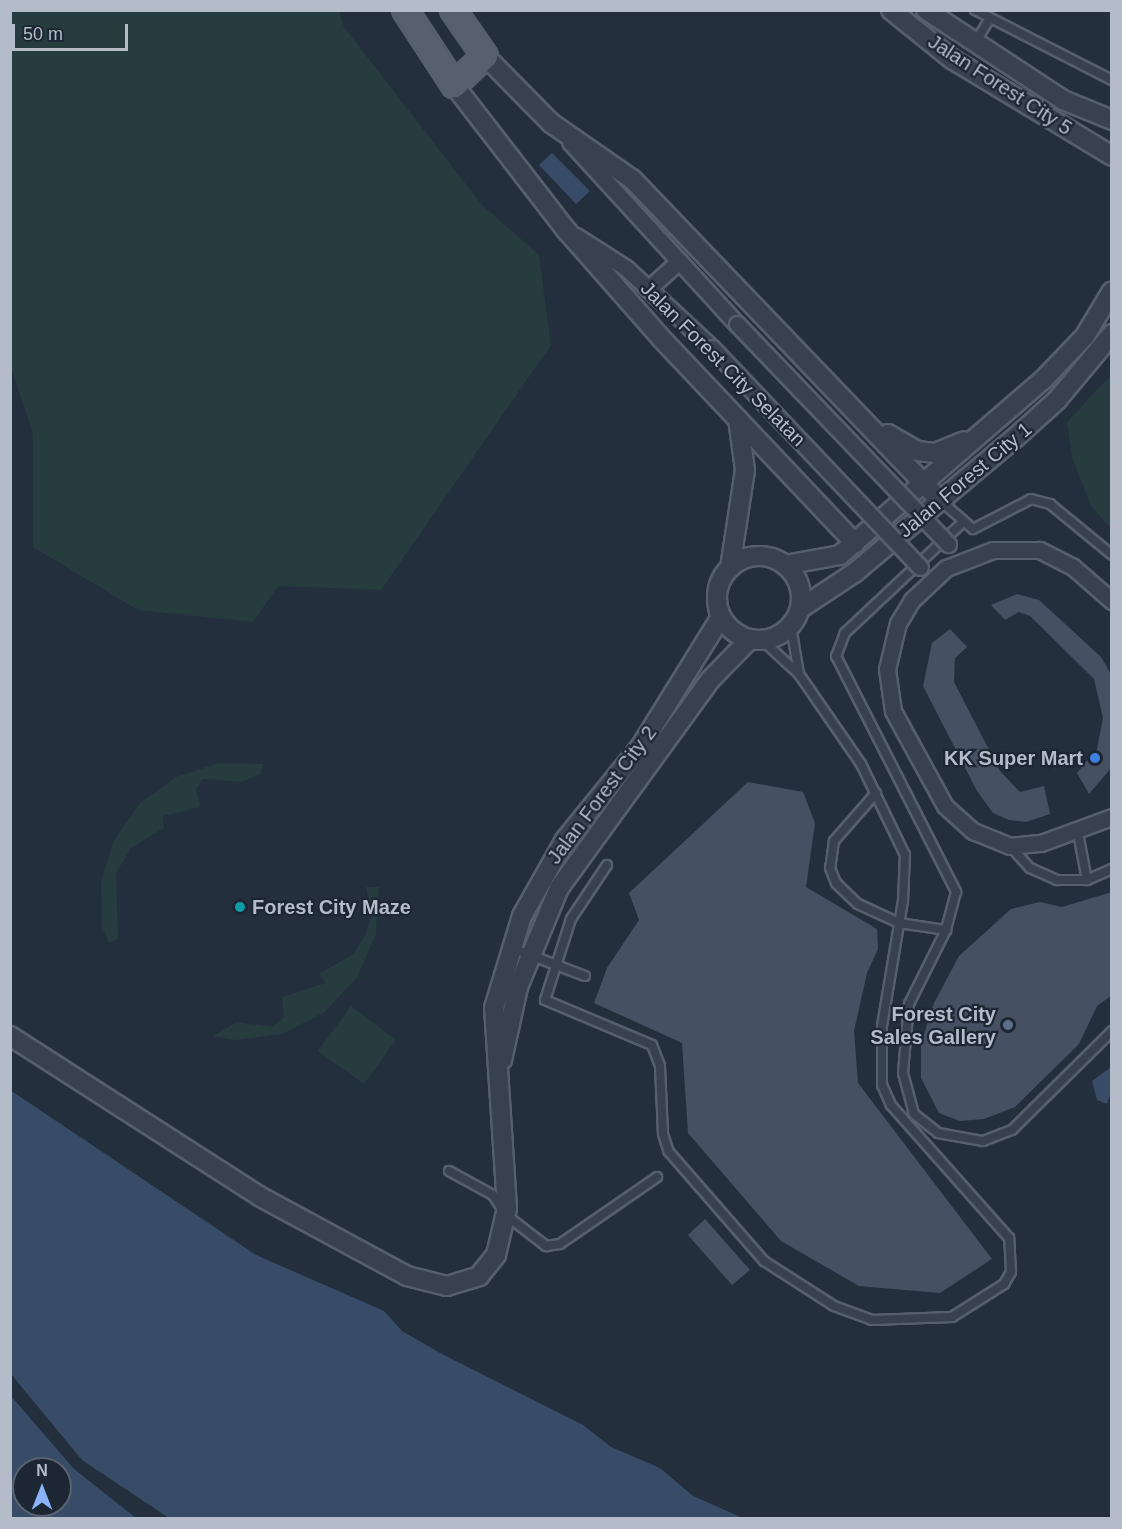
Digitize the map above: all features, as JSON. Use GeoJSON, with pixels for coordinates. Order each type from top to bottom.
{"type":"FeatureCollection","features":[{"type":"Feature","properties":{"kind":"main road","name":"Jalan Forest City Selatan"},"geometry":{"type":"LineString","coordinates":[[405,10],[454,85]]}},
{"type":"Feature","properties":{"kind":"main road","name":"Jalan Forest City Selatan"},"geometry":{"type":"LineString","coordinates":[[453,10],[485,56]]}},
{"type":"Feature","properties":{"kind":"main road"},"geometry":{"type":"LineString","coordinates":[[454,85],[485,56]]}},
{"type":"Feature","properties":{"kind":"street","name":"Jalan Forest City 5"},"geometry":{"type":"LineString","coordinates":[[891,10],[951,59],[1112,156]]}},
{"type":"Feature","properties":{"kind":"street","name":"Jalan Forest City 5"},"geometry":{"type":"LineString","coordinates":[[926,10],[973,46],[1063,99],[1112,120]]}},
{"type":"Feature","properties":{"kind":"street","name":"Jalan Forest City Selatan"},"geometry":{"type":"LineString","coordinates":[[485,56],[551,123],[736,324],[963,560]]}},
{"type":"Feature","properties":{"kind":"street","name":"Jalan Forest City Selatan"},"geometry":{"type":"LineString","coordinates":[[454,85],[567,231],[626,268],[711,348],[932,579]]}},
{"type":"Feature","properties":{"kind":"street"},"geometry":{"type":"LineString","coordinates":[[551,123],[632,179],[838,389],[941,501]]}},
{"type":"Feature","properties":{"kind":"street"},"geometry":{"type":"LineString","coordinates":[[567,231],[738,419],[855,543]]}},
{"type":"Feature","properties":{"kind":"street"},"geometry":{"type":"LineString","coordinates":[[648,289],[679,261]]}},
{"type":"Feature","properties":{"kind":"street","name":"Jalan Forest City 1"},"geometry":{"type":"LineString","coordinates":[[924,484],[1002,418],[1085,336],[1112,291]]}},
{"type":"Feature","properties":{"kind":"street","name":"Jalan Forest City 1"},"geometry":{"type":"LineString","coordinates":[[801,608],[854,573],[1057,400],[1112,334]]}},
{"type":"Feature","properties":{"kind":"street"},"geometry":{"type":"LineString","coordinates":[[838,389],[888,434],[918,452],[951,449],[1002,418]]}},
{"type":"Feature","properties":{"kind":"street"},"geometry":{"type":"LineString","coordinates":[[738,419],[745,470],[730,568],[719,586],[721,617],[756,640]]}},
{"type":"Feature","properties":{"kind":"street"},"geometry":{"type":"LineString","coordinates":[[730,568],[751,557],[785,565],[828,560],[855,543],[924,484]]}},
{"type":"Feature","properties":{"kind":"street"},"geometry":{"type":"LineString","coordinates":[[1112,601],[1073,567],[1039,550],[993,550],[963,560],[932,579],[912,600],[890,647],[893,711],[945,806],[973,831],[1010,846],[1078,833],[1112,818]]}},
{"type":"Feature","properties":{"kind":"street"},"geometry":{"type":"LineString","coordinates":[[785,565],[799,584],[801,608],[791,626]]}},
{"type":"Feature","properties":{"kind":"street","name":"Jalan Forest City 2"},"geometry":{"type":"LineString","coordinates":[[501,1060],[494,1008],[511,948],[560,848],[641,746],[721,617]]}},
{"type":"Feature","properties":{"kind":"street","name":"Jalan Forest City 2"},"geometry":{"type":"LineString","coordinates":[[501,1060],[530,955],[559,888],[584,847],[711,679],[756,640],[791,626]]}},
{"type":"Feature","properties":{"kind":"street"},"geometry":{"type":"LineString","coordinates":[[10,1036],[259,1196],[407,1276],[447,1286],[479,1276],[496,1255],[506,1215],[501,1060]]}},
{"type":"Feature","properties":{"kind":"lane"},"geometry":{"type":"LineString","coordinates":[[975,10],[988,21],[1112,80]]}},
{"type":"Feature","properties":{"kind":"lane"},"geometry":{"type":"LineString","coordinates":[[973,46],[988,21]]}},
{"type":"Feature","properties":{"kind":"lane"},"geometry":{"type":"LineString","coordinates":[[941,501],[962,523],[974,529],[988,524],[1031,499],[1050,504],[1112,555]]}},
{"type":"Feature","properties":{"kind":"lane"},"geometry":{"type":"LineString","coordinates":[[962,523],[845,633],[836,656],[953,881],[956,902],[946,930],[909,1004],[903,1073],[914,1114],[938,1133],[983,1141],[1012,1130],[1112,1031]]}},
{"type":"Feature","properties":{"kind":"lane"},"geometry":{"type":"LineString","coordinates":[[791,626],[799,675]]}},
{"type":"Feature","properties":{"kind":"lane"},"geometry":{"type":"LineString","coordinates":[[607,865],[571,919],[544,994],[549,1004],[652,1045],[660,1066],[663,1134],[669,1152],[764,1261],[856,1316],[938,1319],[960,1313],[1004,1284],[1012,1256],[1009,1238],[891,1105],[882,1085],[882,1026],[899,923],[905,855],[876,793],[844,737],[799,675],[756,640]]}},
{"type":"Feature","properties":{"kind":"lane"},"geometry":{"type":"LineString","coordinates":[[876,793],[834,841],[830,868],[844,895],[899,923],[946,930]]}},
{"type":"Feature","properties":{"kind":"lane"},"geometry":{"type":"LineString","coordinates":[[1078,833],[1087,880]]}},
{"type":"Feature","properties":{"kind":"lane"},"geometry":{"type":"LineString","coordinates":[[1010,846],[1030,868],[1057,880],[1087,880],[1112,869]]}},
{"type":"Feature","properties":{"kind":"lane"},"geometry":{"type":"LineString","coordinates":[[511,948],[585,976]]}},
{"type":"Feature","properties":{"kind":"lane"},"geometry":{"type":"LineString","coordinates":[[449,1171],[493,1195],[506,1215],[546,1246],[560,1244],[657,1177]]}},
{"type":"Feature","properties":{"kind":"green space"},"geometry":{"type":"Polygon","coordinates":[[[10,11],[339,11],[344,27],[482,205],[539,255],[551,345],[381,590],[278,586],[253,622],[138,610],[33,547],[33,433],[10,365],[10,11]]]}},
{"type":"Feature","properties":{"kind":"green space"},"geometry":{"type":"Polygon","coordinates":[[[1111,375],[1111,529],[1091,506],[1072,457],[1067,422],[1111,375]]]}},
{"type":"Feature","properties":{"kind":"green space"},"geometry":{"type":"Polygon","coordinates":[[[219,763],[264,764],[260,774],[241,782],[203,779],[196,789],[200,807],[163,816],[164,828],[131,848],[116,873],[118,938],[109,943],[102,927],[101,882],[114,840],[140,803],[176,777],[219,763]]]}},
{"type":"Feature","properties":{"kind":"green space"},"geometry":{"type":"Polygon","coordinates":[[[366,887],[379,887],[376,934],[357,977],[325,1012],[282,1034],[235,1040],[213,1036],[237,1022],[273,1027],[284,1017],[282,997],[326,983],[319,974],[353,954],[366,934],[371,914],[366,887]]]}},
{"type":"Feature","properties":{"kind":"green space"},"geometry":{"type":"Polygon","coordinates":[[[351,1006],[396,1040],[364,1084],[318,1051],[351,1006]]]}},
{"type":"Feature","properties":{"kind":"water"},"geometry":{"type":"Polygon","coordinates":[[[552,153],[590,191],[576,204],[539,165],[552,153]]]}},
{"type":"Feature","properties":{"kind":"water"},"geometry":{"type":"Polygon","coordinates":[[[1111,1067],[1111,1093],[1107,1104],[1097,1100],[1092,1081],[1111,1067]]]}},
{"type":"Feature","properties":{"kind":"water"},"geometry":{"type":"Polygon","coordinates":[[[10,1090],[256,1255],[384,1311],[402,1331],[440,1353],[583,1425],[611,1447],[660,1468],[693,1496],[743,1518],[169,1518],[82,1460],[11,1374],[10,1090]]]}},
{"type":"Feature","properties":{"kind":"water"},"geometry":{"type":"Polygon","coordinates":[[[11,1396],[64,1457],[12,1457],[12,1517],[72,1517],[72,1467],[136,1518],[11,1518],[11,1396]]]}},
{"type":"Feature","properties":{"kind":"building"},"geometry":{"type":"Polygon","coordinates":[[[1017,594],[1039,600],[1101,657],[1112,676],[1112,767],[1089,794],[1077,773],[1097,749],[1103,718],[1094,679],[1030,616],[1019,612],[1005,620],[991,605],[1017,594]]]}},
{"type":"Feature","properties":{"kind":"building"},"geometry":{"type":"Polygon","coordinates":[[[950,629],[967,647],[955,658],[954,682],[1000,771],[1020,792],[1044,786],[1050,814],[1026,822],[1009,820],[993,813],[977,791],[923,686],[932,643],[950,629]]]}},
{"type":"Feature","properties":{"kind":"building"},"geometry":{"type":"Polygon","coordinates":[[[748,782],[803,792],[815,823],[806,887],[877,929],[878,949],[867,973],[854,1031],[858,1083],[992,1259],[940,1293],[859,1286],[781,1241],[688,1133],[682,1043],[594,1003],[607,968],[639,920],[629,893],[748,782]]]}},
{"type":"Feature","properties":{"kind":"building","name":"Forest City Sales Gallery"},"geometry":{"type":"Polygon","coordinates":[[[1112,892],[1112,995],[1097,1006],[1079,1044],[1015,1107],[984,1119],[960,1121],[939,1113],[921,1078],[921,1044],[934,1003],[959,956],[1011,909],[1040,902],[1062,907],[1112,892]]]}},
{"type":"Feature","properties":{"kind":"building"},"geometry":{"type":"Polygon","coordinates":[[[705,1219],[750,1270],[732,1285],[688,1235],[705,1219]]]}},
{"type":"Feature","properties":{"kind":"place","name":"KK Super Mart"},"geometry":{"type":"Point","coordinates":[1095,758]}},
{"type":"Feature","properties":{"kind":"place","name":"Forest City Maze"},"geometry":{"type":"Point","coordinates":[240,907]}},
{"type":"Feature","properties":{"kind":"place","name":"Forest City Sales Gallery"},"geometry":{"type":"Point","coordinates":[1008,1025]}}]}
